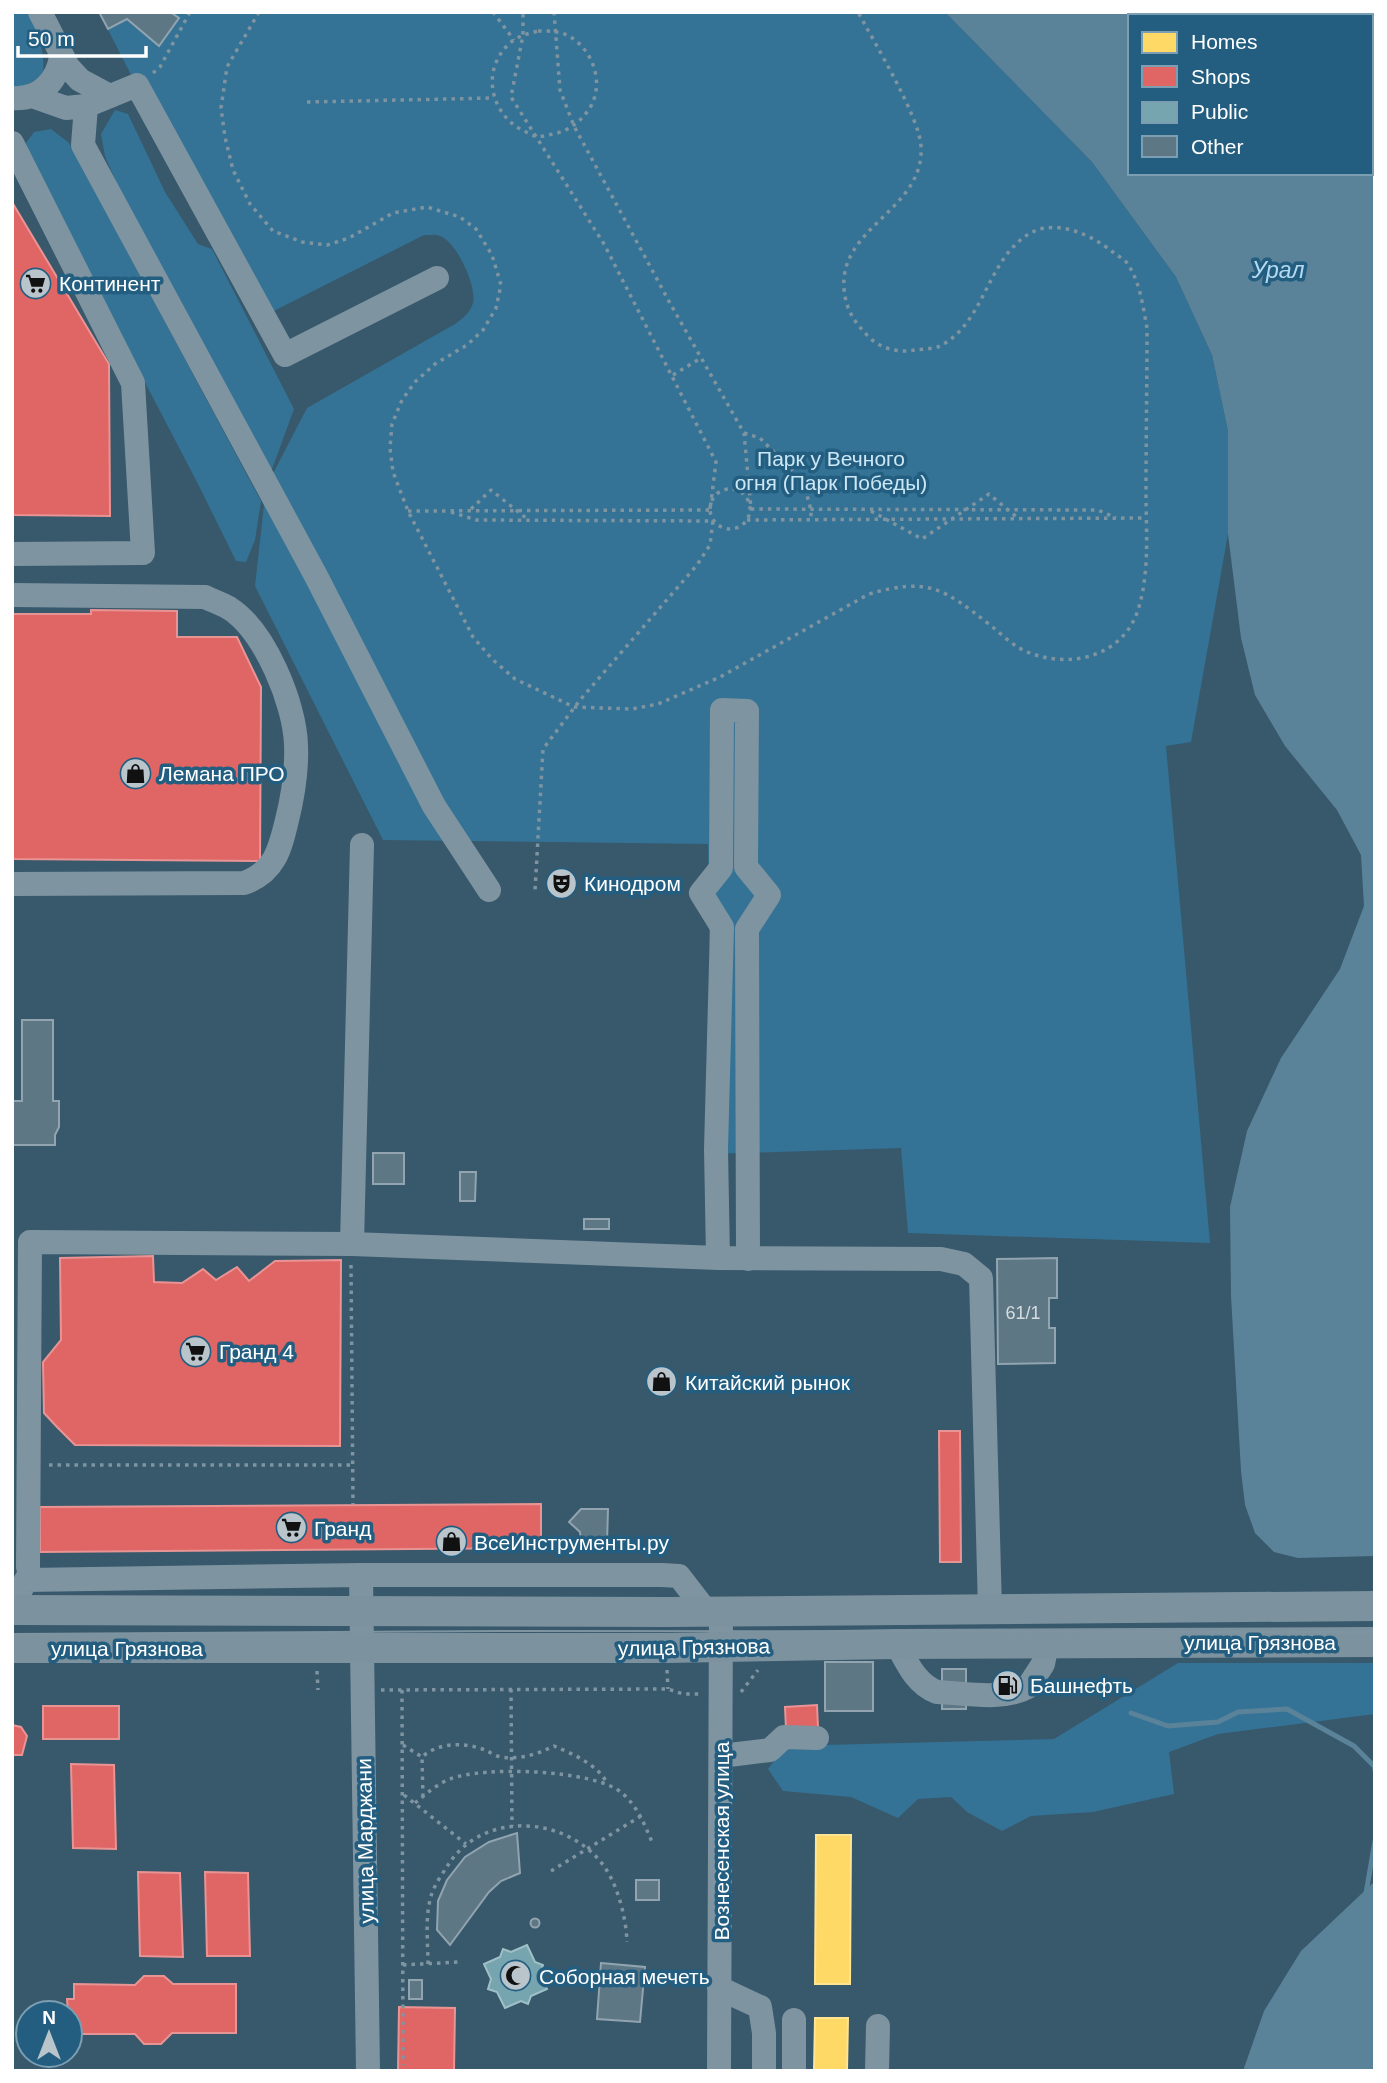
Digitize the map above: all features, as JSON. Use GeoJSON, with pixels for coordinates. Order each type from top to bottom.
{"type":"FeatureCollection","features":[{"type":"Feature","properties":{"kind":"main road","name":"улица Грязнова"},"geometry":{"type":"LineString","coordinates":[[12,1609],[714,1611],[1375,1606]]}},
{"type":"Feature","properties":{"kind":"main road","name":"улица Грязнова"},"geometry":{"type":"LineString","coordinates":[[12,1648],[722,1648],[897,1644],[1375,1642]]}},
{"type":"Feature","properties":{"kind":"street"},"geometry":{"type":"LineString","coordinates":[[40,12],[61,57],[80,80],[110,96]]}},
{"type":"Feature","properties":{"kind":"street"},"geometry":{"type":"LineString","coordinates":[[22,97],[44,89],[53,80],[59,70],[61,57]]}},
{"type":"Feature","properties":{"kind":"street"},"geometry":{"type":"LineString","coordinates":[[22,97],[66,108],[86,106],[137,85],[285,355],[437,278]]}},
{"type":"Feature","properties":{"kind":"street"},"geometry":{"type":"LineString","coordinates":[[86,106],[83,145],[316,576],[434,806],[489,890]]}},
{"type":"Feature","properties":{"kind":"street"},"geometry":{"type":"LineString","coordinates":[[12,143],[133,383],[143,553],[12,554]]}},
{"type":"Feature","properties":{"kind":"street"},"geometry":{"type":"LineString","coordinates":[[12,594],[205,597],[231,609],[256,635],[277,672],[290,708],[296,744],[291,798],[281,843],[269,868],[259,878],[244,883],[12,884]]}},
{"type":"Feature","properties":{"kind":"street"},"geometry":{"type":"LineString","coordinates":[[718,1258],[716,1149],[722,928],[701,893],[721,867],[722,710],[747,711],[746,867],[769,895],[747,929],[748,1259]]}},
{"type":"Feature","properties":{"kind":"street"},"geometry":{"type":"LineString","coordinates":[[352,1244],[362,845]]}},
{"type":"Feature","properties":{"kind":"street"},"geometry":{"type":"LineString","coordinates":[[721,867],[746,867]]}},
{"type":"Feature","properties":{"kind":"street"},"geometry":{"type":"LineString","coordinates":[[722,928],[747,929]]}},
{"type":"Feature","properties":{"kind":"street"},"geometry":{"type":"LineString","coordinates":[[716,1149],[746,1149]]}},
{"type":"Feature","properties":{"kind":"street"},"geometry":{"type":"LineString","coordinates":[[28,1567],[30,1242],[352,1244],[748,1259],[941,1259],[964,1264],[981,1278],[990,1609]]}},
{"type":"Feature","properties":{"kind":"street"},"geometry":{"type":"LineString","coordinates":[[12,1609],[26,1580],[361,1575],[679,1576],[714,1611]]}},
{"type":"Feature","properties":{"kind":"street","name":"улица Марджани"},"geometry":{"type":"LineString","coordinates":[[361,1575],[368,2071]]}},
{"type":"Feature","properties":{"kind":"street","name":"Вознесенская улица"},"geometry":{"type":"LineString","coordinates":[[714,1611],[722,1648],[719,2071]]}},
{"type":"Feature","properties":{"kind":"street"},"geometry":{"type":"LineString","coordinates":[[897,1644],[923,1684],[931,1689],[937,1692],[981,1694],[1001,1694],[1028,1687],[1043,1664],[1047,1644]]}},
{"type":"Feature","properties":{"kind":"street"},"geometry":{"type":"LineString","coordinates":[[721,1756],[770,1750],[784,1737],[817,1738]]}},
{"type":"Feature","properties":{"kind":"street"},"geometry":{"type":"LineString","coordinates":[[719,1988],[760,2007],[764,2033],[764,2071]]}},
{"type":"Feature","properties":{"kind":"street"},"geometry":{"type":"LineString","coordinates":[[794,2020],[794,2071]]}},
{"type":"Feature","properties":{"kind":"street"},"geometry":{"type":"LineString","coordinates":[[877,2071],[878,2026]]}},
{"type":"Feature","properties":{"kind":"path"},"geometry":{"type":"LineString","coordinates":[[137,85],[160,68],[190,12]]}},
{"type":"Feature","properties":{"kind":"path"},"geometry":{"type":"LineString","coordinates":[[259,12],[227,67],[221,108],[233,170],[250,204],[273,231],[302,242],[327,244],[349,238],[393,213],[427,207],[460,217],[477,229],[492,255],[501,285],[496,308],[483,330],[467,345],[435,364],[415,382],[402,400],[392,424],[390,448],[393,472],[408,511],[473,637],[492,659],[515,679],[574,707],[632,709],[657,704],[720,677],[869,594],[909,584],[931,588],[953,598],[1018,647],[1037,656],[1069,661],[1094,656],[1122,637],[1138,612],[1146,563],[1147,328],[1140,293],[1126,263],[1096,239],[1071,229],[1044,229],[1024,236],[1001,264],[967,324],[940,346],[904,352],[877,344],[854,322],[845,302],[845,264],[861,237],[893,209],[910,186],[918,167],[921,146],[913,118],[858,12]]}},
{"type":"Feature","properties":{"kind":"path"},"geometry":{"type":"LineString","coordinates":[[493,12],[513,40]]}},
{"type":"Feature","properties":{"kind":"path"},"geometry":{"type":"LineString","coordinates":[[523,12],[523,35],[512,97],[604,244],[716,462],[710,510],[713,520],[710,545],[697,565],[574,707],[543,749],[535,891]]}},
{"type":"Feature","properties":{"kind":"path"},"geometry":{"type":"LineString","coordinates":[[554,12],[560,90],[574,126],[744,433],[751,509],[747,520]]}},
{"type":"Feature","properties":{"kind":"path"},"geometry":{"type":"LineString","coordinates":[[554,31],[569,36],[582,46],[596,72],[594,101],[586,115],[574,126],[560,133],[535,136],[513,125],[502,114],[494,99],[494,68],[500,54],[513,40],[523,35],[554,31]]}},
{"type":"Feature","properties":{"kind":"path"},"geometry":{"type":"LineString","coordinates":[[307,102],[494,99]]}},
{"type":"Feature","properties":{"kind":"path"},"geometry":{"type":"LineString","coordinates":[[673,375],[701,358]]}},
{"type":"Feature","properties":{"kind":"path"},"geometry":{"type":"LineString","coordinates":[[744,433],[760,438],[803,481],[811,520]]}},
{"type":"Feature","properties":{"kind":"path"},"geometry":{"type":"LineString","coordinates":[[710,510],[713,498],[723,490],[730,489],[742,492],[750,502],[751,509]]}},
{"type":"Feature","properties":{"kind":"path"},"geometry":{"type":"LineString","coordinates":[[470,511],[491,490],[527,520]]}},
{"type":"Feature","properties":{"kind":"path"},"geometry":{"type":"LineString","coordinates":[[869,510],[922,539],[989,494],[1019,519]]}},
{"type":"Feature","properties":{"kind":"path"},"geometry":{"type":"LineString","coordinates":[[751,509],[1098,510],[1116,518]]}},
{"type":"Feature","properties":{"kind":"path"},"geometry":{"type":"LineString","coordinates":[[408,511],[710,510]]}},
{"type":"Feature","properties":{"kind":"path"},"geometry":{"type":"LineString","coordinates":[[448,511],[476,520],[713,520],[722,528],[733,529],[747,520],[1146,518]]}},
{"type":"Feature","properties":{"kind":"path"},"geometry":{"type":"LineString","coordinates":[[352,1244],[353,1504]]}},
{"type":"Feature","properties":{"kind":"path"},"geometry":{"type":"LineString","coordinates":[[30,1465],[353,1465]]}},
{"type":"Feature","properties":{"kind":"path"},"geometry":{"type":"LineString","coordinates":[[667,1661],[668,1689]]}},
{"type":"Feature","properties":{"kind":"path"},"geometry":{"type":"LineString","coordinates":[[317,1669],[318,1690]]}},
{"type":"Feature","properties":{"kind":"path"},"geometry":{"type":"LineString","coordinates":[[511,1689],[512,1826]]}},
{"type":"Feature","properties":{"kind":"path"},"geometry":{"type":"LineString","coordinates":[[375,1690],[668,1689],[682,1694],[709,1694]]}},
{"type":"Feature","properties":{"kind":"path"},"geometry":{"type":"LineString","coordinates":[[402,1690],[403,2065]]}},
{"type":"Feature","properties":{"kind":"path"},"geometry":{"type":"LineString","coordinates":[[403,1745],[422,1757]]}},
{"type":"Feature","properties":{"kind":"path"},"geometry":{"type":"LineString","coordinates":[[423,1797],[422,1757],[431,1749],[445,1745],[472,1746],[501,1757],[531,1757],[554,1746],[571,1753],[603,1774],[607,1783]]}},
{"type":"Feature","properties":{"kind":"path"},"geometry":{"type":"LineString","coordinates":[[415,1803],[448,1780],[464,1774],[576,1774],[607,1783],[621,1791],[641,1816],[652,1842]]}},
{"type":"Feature","properties":{"kind":"path"},"geometry":{"type":"LineString","coordinates":[[403,1795],[466,1844]]}},
{"type":"Feature","properties":{"kind":"path"},"geometry":{"type":"LineString","coordinates":[[551,1871],[641,1816]]}},
{"type":"Feature","properties":{"kind":"path"},"geometry":{"type":"LineString","coordinates":[[428,1964],[427,1924],[431,1897],[442,1874],[466,1844],[485,1832],[512,1826],[533,1826],[559,1833],[587,1848],[601,1863],[611,1880],[626,1926],[627,1941]]}},
{"type":"Feature","properties":{"kind":"path"},"geometry":{"type":"LineString","coordinates":[[403,1965],[458,1962]]}},
{"type":"Feature","properties":{"kind":"green space"},"geometry":{"type":"Polygon","coordinates":[[[12,12],[28,12],[40,43],[43,76],[12,92],[12,12]]]}},
{"type":"Feature","properties":{"kind":"green space","name":"Парк у Вечного огня (Парк Победы)"},"geometry":{"type":"Polygon","coordinates":[[[99,12],[945,12],[1092,162],[1176,277],[1212,355],[1228,431],[1228,534],[1191,742],[1166,746],[1210,1243],[908,1233],[901,1148],[713,1154],[708,844],[383,840],[255,586],[266,487],[307,408],[455,324],[473,303],[469,276],[459,256],[446,240],[438,235],[424,235],[256,320],[99,12]]]}},
{"type":"Feature","properties":{"kind":"green space"},"geometry":{"type":"Polygon","coordinates":[[[115,110],[128,114],[165,192],[198,244],[212,249],[294,409],[271,472],[126,205],[105,156],[101,134],[115,110]]]}},
{"type":"Feature","properties":{"kind":"green space"},"geometry":{"type":"Polygon","coordinates":[[[51,129],[69,143],[261,501],[255,540],[246,562],[236,561],[30,162],[26,143],[34,132],[51,129]]]}},
{"type":"Feature","properties":{"kind":"green space"},"geometry":{"type":"Polygon","coordinates":[[[1178,1663],[1375,1663],[1375,1714],[1218,1734],[1169,1752],[1174,1794],[1093,1812],[1031,1816],[1002,1831],[967,1812],[951,1797],[918,1799],[898,1818],[851,1797],[783,1791],[768,1769],[785,1746],[1054,1739],[1178,1663]]]}},
{"type":"Feature","properties":{"kind":"water","name":"Урал"},"geometry":{"type":"Polygon","coordinates":[[[945,12],[1375,12],[1375,1556],[1298,1558],[1274,1552],[1255,1533],[1245,1505],[1231,1296],[1230,1207],[1247,1131],[1281,1058],[1340,969],[1364,906],[1361,855],[1337,810],[1285,746],[1255,695],[1241,638],[1228,534],[1228,431],[1212,355],[1176,277],[1092,162],[945,12]]]}},
{"type":"Feature","properties":{"kind":"water"},"geometry":{"type":"Polygon","coordinates":[[[1375,1881],[1375,2071],[1243,2071],[1264,2011],[1301,1951],[1375,1881]]]}},
{"type":"Feature","properties":{"kind":"building: Homes"},"geometry":{"type":"Polygon","coordinates":[[[816,1835],[851,1835],[850,1984],[815,1984],[816,1835]]]}},
{"type":"Feature","properties":{"kind":"building: Homes"},"geometry":{"type":"Polygon","coordinates":[[[815,2018],[848,2018],[847,2071],[814,2071],[815,2018]]]}},
{"type":"Feature","properties":{"kind":"building: Shops","name":"Континент"},"geometry":{"type":"Polygon","coordinates":[[[12,202],[109,364],[110,516],[12,515],[12,202]]]}},
{"type":"Feature","properties":{"kind":"building: Shops","name":"Лемана ПРО"},"geometry":{"type":"Polygon","coordinates":[[[91,610],[177,611],[177,637],[237,637],[261,687],[260,861],[12,859],[12,614],[91,614],[91,610]]]}},
{"type":"Feature","properties":{"kind":"building: Shops","name":"Гранд 4"},"geometry":{"type":"Polygon","coordinates":[[[153,1256],[154,1282],[182,1283],[203,1269],[216,1280],[237,1267],[249,1281],[275,1261],[341,1260],[340,1446],[75,1445],[57,1427],[44,1413],[43,1362],[61,1340],[60,1258],[153,1256]]]}},
{"type":"Feature","properties":{"kind":"building: Shops"},"geometry":{"type":"Polygon","coordinates":[[[939,1431],[960,1431],[961,1562],[940,1562],[939,1431]]]}},
{"type":"Feature","properties":{"kind":"building: Shops","name":"Гранд"},"geometry":{"type":"Polygon","coordinates":[[[541,1504],[541,1548],[40,1552],[40,1507],[541,1504]]]}},
{"type":"Feature","properties":{"kind":"building: Shops"},"geometry":{"type":"Polygon","coordinates":[[[817,1705],[818,1728],[786,1729],[785,1707],[817,1705]]]}},
{"type":"Feature","properties":{"kind":"building: Shops"},"geometry":{"type":"Polygon","coordinates":[[[43,1706],[119,1706],[119,1739],[43,1739],[43,1706]]]}},
{"type":"Feature","properties":{"kind":"building: Shops"},"geometry":{"type":"Polygon","coordinates":[[[12,1725],[21,1727],[27,1736],[22,1755],[12,1755],[12,1725]]]}},
{"type":"Feature","properties":{"kind":"building: Shops"},"geometry":{"type":"Polygon","coordinates":[[[71,1764],[114,1765],[116,1849],[73,1848],[71,1764]]]}},
{"type":"Feature","properties":{"kind":"building: Shops"},"geometry":{"type":"Polygon","coordinates":[[[138,1872],[180,1873],[183,1957],[140,1956],[138,1872]]]}},
{"type":"Feature","properties":{"kind":"building: Shops"},"geometry":{"type":"Polygon","coordinates":[[[205,1872],[248,1873],[250,1956],[207,1956],[205,1872]]]}},
{"type":"Feature","properties":{"kind":"building: Shops"},"geometry":{"type":"Polygon","coordinates":[[[144,1976],[164,1976],[173,1984],[236,1984],[236,2033],[172,2033],[161,2044],[144,2044],[135,2034],[84,2034],[84,1999],[74,1999],[74,1984],[135,1985],[144,1976]]]}},
{"type":"Feature","properties":{"kind":"building: Shops"},"geometry":{"type":"Polygon","coordinates":[[[399,2007],[455,2008],[454,2071],[398,2071],[399,2007]]]}},
{"type":"Feature","properties":{"kind":"building: Public","name":"Соборная мечеть"},"geometry":{"type":"Polygon","coordinates":[[[527,1945],[535,1962],[543,1965],[540,1973],[547,1989],[531,1996],[528,2004],[521,2001],[505,2008],[497,1992],[488,1989],[491,1979],[484,1964],[500,1957],[503,1949],[511,1952],[527,1945]]]}},
{"type":"Feature","properties":{"kind":"building: Other"},"geometry":{"type":"Polygon","coordinates":[[[99,12],[170,12],[179,18],[159,46],[127,19],[108,29],[99,12]]]}},
{"type":"Feature","properties":{"kind":"building: Other"},"geometry":{"type":"Polygon","coordinates":[[[22,1020],[53,1020],[53,1101],[59,1101],[59,1127],[55,1135],[55,1145],[12,1145],[12,1101],[22,1101],[22,1020]]]}},
{"type":"Feature","properties":{"kind":"building: Other"},"geometry":{"type":"Polygon","coordinates":[[[373,1153],[404,1153],[404,1184],[373,1184],[373,1153]]]}},
{"type":"Feature","properties":{"kind":"building: Other"},"geometry":{"type":"Polygon","coordinates":[[[460,1172],[476,1172],[475,1201],[460,1201],[460,1172]]]}},
{"type":"Feature","properties":{"kind":"building: Other"},"geometry":{"type":"Polygon","coordinates":[[[584,1219],[609,1219],[609,1229],[584,1229],[584,1219]]]}},
{"type":"Feature","properties":{"kind":"building: Other"},"geometry":{"type":"Polygon","coordinates":[[[1057,1258],[1057,1298],[1049,1298],[1049,1328],[1055,1328],[1055,1363],[998,1364],[997,1259],[1057,1258]]]}},
{"type":"Feature","properties":{"kind":"building: Other"},"geometry":{"type":"Polygon","coordinates":[[[581,1509],[608,1509],[607,1543],[581,1542],[580,1532],[569,1522],[581,1509]]]}},
{"type":"Feature","properties":{"kind":"building: Other"},"geometry":{"type":"Polygon","coordinates":[[[825,1662],[873,1662],[873,1711],[825,1711],[825,1662]]]}},
{"type":"Feature","properties":{"kind":"building: Other"},"geometry":{"type":"Polygon","coordinates":[[[942,1669],[966,1669],[966,1709],[942,1709],[942,1669]]]}},
{"type":"Feature","properties":{"kind":"building: Other"},"geometry":{"type":"Polygon","coordinates":[[[517,1833],[520,1873],[501,1881],[489,1892],[450,1945],[437,1930],[438,1901],[447,1880],[465,1857],[489,1842],[517,1833]]]}},
{"type":"Feature","properties":{"kind":"building: Other"},"geometry":{"type":"Polygon","coordinates":[[[636,1880],[659,1880],[659,1900],[636,1900],[636,1880]]]}},
{"type":"Feature","properties":{"kind":"building: Other"},"geometry":{"type":"Polygon","coordinates":[[[535,1919],[539,1923],[535,1927],[531,1923],[535,1919]]]}},
{"type":"Feature","properties":{"kind":"building: Other"},"geometry":{"type":"Polygon","coordinates":[[[601,1963],[645,1967],[640,2022],[597,2019],[601,1963]]]}},
{"type":"Feature","properties":{"kind":"building: Other"},"geometry":{"type":"Polygon","coordinates":[[[409,1980],[422,1980],[422,1999],[409,1999],[409,1980]]]}},
{"type":"Feature","properties":{"kind":"waterway"},"geometry":{"type":"LineString","coordinates":[[1131,1713],[1168,1726],[1218,1722],[1238,1712],[1287,1709],[1354,1746],[1375,1770]]}},
{"type":"Feature","properties":{"kind":"waterway"},"geometry":{"type":"LineString","coordinates":[[1366,1893],[1375,1841]]}},
{"type":"Feature","properties":{"kind":"tram line"},"geometry":{"type":"LineString","coordinates":[[12,1634],[499,1631],[1375,1632]]}},
{"type":"Feature","properties":{"kind":"place","name":"Континент"},"geometry":{"type":"Point","coordinates":[36,283]}},
{"type":"Feature","properties":{"kind":"place","name":"Лемана ПРО"},"geometry":{"type":"Point","coordinates":[136,773]}},
{"type":"Feature","properties":{"kind":"place","name":"Кинодром"},"geometry":{"type":"Point","coordinates":[561,883]}},
{"type":"Feature","properties":{"kind":"place","name":"Гранд 4"},"geometry":{"type":"Point","coordinates":[196,1351]}},
{"type":"Feature","properties":{"kind":"place","name":"Китайский рынок"},"geometry":{"type":"Point","coordinates":[662,1382]}},
{"type":"Feature","properties":{"kind":"place","name":"Гранд"},"geometry":{"type":"Point","coordinates":[291,1528]}},
{"type":"Feature","properties":{"kind":"place","name":"ВсеИнструменты.ру"},"geometry":{"type":"Point","coordinates":[451,1542]}},
{"type":"Feature","properties":{"kind":"place","name":"Башнефть"},"geometry":{"type":"Point","coordinates":[1007,1685]}},
{"type":"Feature","properties":{"kind":"place","name":"Соборная мечеть"},"geometry":{"type":"Point","coordinates":[516,1976]}}]}
